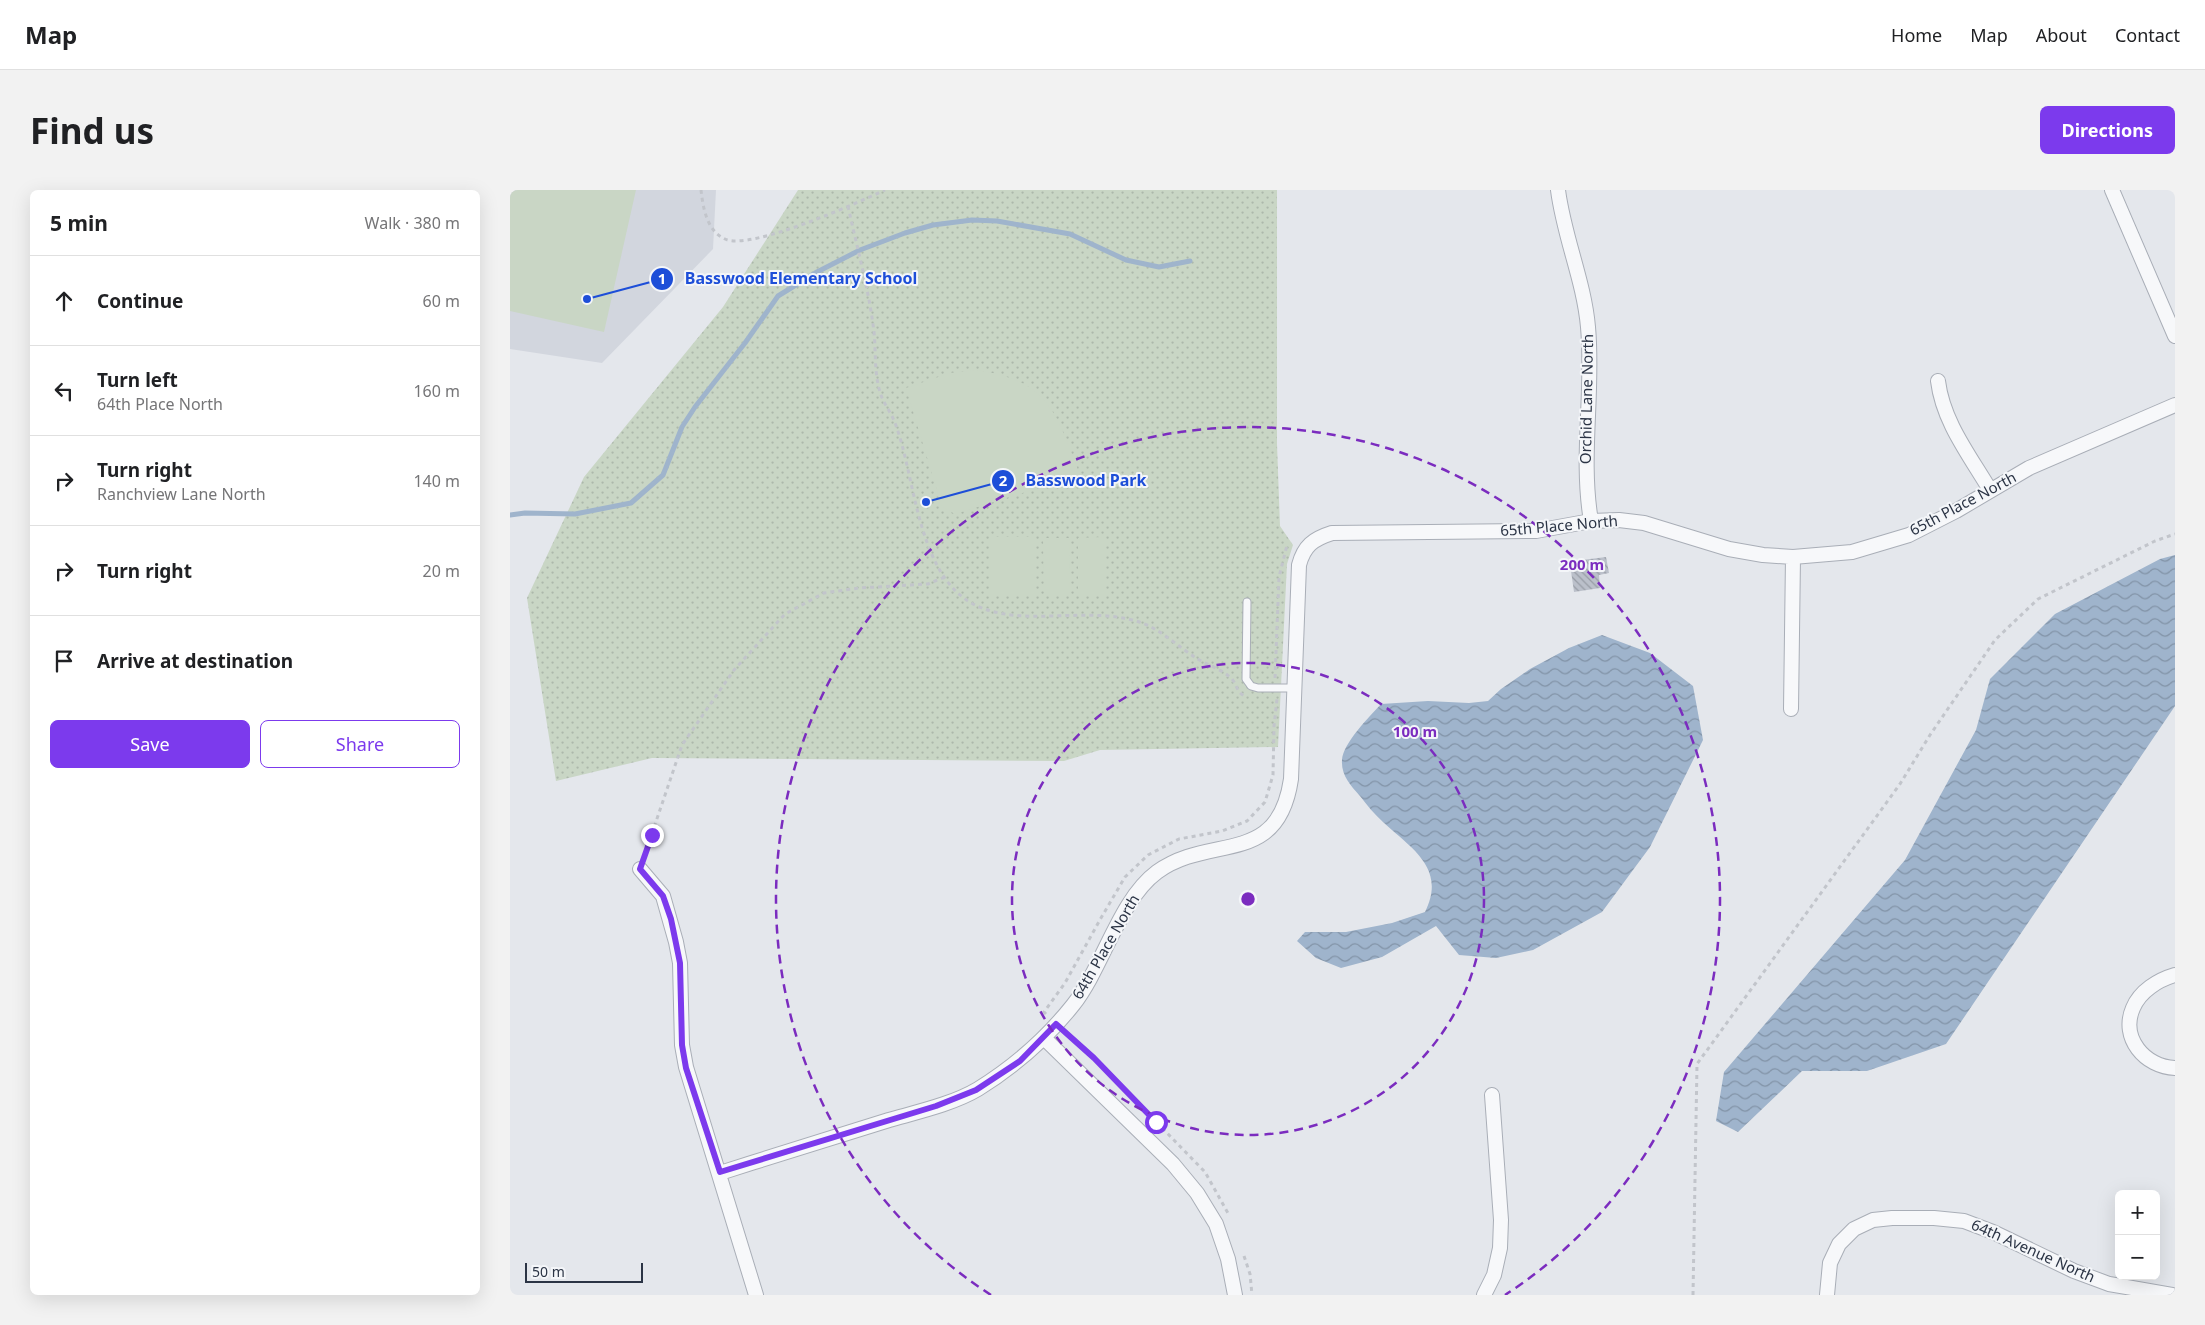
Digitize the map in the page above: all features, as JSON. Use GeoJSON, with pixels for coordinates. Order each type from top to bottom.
{"type":"FeatureCollection","features":[{"type":"Feature","properties":{"kind":"street","name":"Orchid Lane North"},"geometry":{"type":"LineString","coordinates":[[1558,190],[1588,326],[1590,400],[1586,443],[1586,477],[1592,521]]}},
{"type":"Feature","properties":{"kind":"street"},"geometry":{"type":"LineString","coordinates":[[2112,190],[2175,336]]}},
{"type":"Feature","properties":{"kind":"street"},"geometry":{"type":"LineString","coordinates":[[1938,382],[1940,400],[1947,417],[1990,490]]}},
{"type":"Feature","properties":{"kind":"street","name":"65th Place North"},"geometry":{"type":"LineString","coordinates":[[1198,855],[1251,841],[1269,831],[1283,809],[1288,796],[1291,779],[1299,565],[1302,553],[1309,543],[1320,536],[1332,533],[1536,531],[1592,521],[1618,520],[1644,523],[1729,549],[1792,557],[1852,552],[1877,546],[1933,523],[1990,490],[2063,452],[2175,405]]}},
{"type":"Feature","properties":{"kind":"street"},"geometry":{"type":"LineString","coordinates":[[1791,709],[1792,557]]}},
{"type":"Feature","properties":{"kind":"street","name":"64th Place North"},"geometry":{"type":"LineString","coordinates":[[720,1172],[936,1106],[976,1090],[1020,1061],[1044,1038],[1074,1003],[1089,980],[1131,901],[1141,888],[1156,872],[1176,860],[1198,855]]}},
{"type":"Feature","properties":{"kind":"street"},"geometry":{"type":"LineString","coordinates":[[640,869],[663,896],[671,919],[680,963],[682,1045],[686,1068],[720,1172],[756,1295]]}},
{"type":"Feature","properties":{"kind":"street"},"geometry":{"type":"LineString","coordinates":[[2175,975],[2152,985],[2132,1008],[2130,1020],[2131,1033],[2143,1056],[2161,1067],[2175,1068]]}},
{"type":"Feature","properties":{"kind":"street"},"geometry":{"type":"LineString","coordinates":[[1044,1038],[1173,1164],[1197,1193],[1216,1224],[1228,1259],[1235,1295]]}},
{"type":"Feature","properties":{"kind":"street"},"geometry":{"type":"LineString","coordinates":[[1484,1295],[1494,1275],[1500,1248],[1501,1220],[1492,1095]]}},
{"type":"Feature","properties":{"kind":"street","name":"64th Avenue North"},"geometry":{"type":"LineString","coordinates":[[1827,1295],[1830,1263],[1839,1244],[1854,1229],[1873,1220],[1892,1218],[1934,1218],[1964,1221],[1993,1232],[2074,1271],[2109,1284],[2172,1295]]}},
{"type":"Feature","properties":{"kind":"lane"},"geometry":{"type":"LineString","coordinates":[[1247,602],[1246,679],[1251,686],[1258,688],[1294,688]]}},
{"type":"Feature","properties":{"kind":"path"},"geometry":{"type":"LineString","coordinates":[[700,190],[702,204],[712,230],[726,240],[744,242],[768,236],[885,190]]}},
{"type":"Feature","properties":{"kind":"path"},"geometry":{"type":"LineString","coordinates":[[848,206],[874,333],[875,369],[880,394],[895,423],[929,550],[939,571],[972,604],[993,612],[1056,616],[1094,614],[1123,617],[1145,624],[1232,679],[1241,695],[1248,697]]}},
{"type":"Feature","properties":{"kind":"path"},"geometry":{"type":"LineString","coordinates":[[1693,1295],[1697,1064],[1900,784],[1995,640],[2038,600],[2155,541],[2175,534]]}},
{"type":"Feature","properties":{"kind":"path"},"geometry":{"type":"LineString","coordinates":[[1230,1216],[1204,1172],[1094,1058],[1044,1012],[1066,983],[1100,918],[1126,878],[1148,855],[1179,839],[1222,831],[1247,821],[1265,802],[1273,775],[1274,726],[1278,701],[1275,688],[1279,577],[1287,545]]}},
{"type":"Feature","properties":{"kind":"path"},"geometry":{"type":"LineString","coordinates":[[640,869],[682,745],[734,670],[785,614],[824,594],[859,588],[928,584],[945,577]]}},
{"type":"Feature","properties":{"kind":"path"},"geometry":{"type":"LineString","coordinates":[[1270,701],[1278,701]]}},
{"type":"Feature","properties":{"kind":"path"},"geometry":{"type":"LineString","coordinates":[[1241,1249],[1250,1274],[1252,1295]]}},
{"type":"Feature","properties":{"kind":"shaded area"},"geometry":{"type":"Polygon","coordinates":[[[510,190],[716,190],[713,249],[602,363],[510,349],[510,190]]]}},
{"type":"Feature","properties":{"kind":"green space"},"geometry":{"type":"Polygon","coordinates":[[[510,190],[636,190],[604,332],[510,311],[510,190]]]}},
{"type":"Feature","properties":{"kind":"green space"},"geometry":{"type":"Polygon","coordinates":[[[798,190],[1277,190],[1277,444],[1280,526],[1293,545],[1287,564],[1278,747],[1100,750],[1064,761],[652,758],[556,781],[527,598],[584,477],[723,307],[798,190]]]}},
{"type":"Feature","properties":{"kind":"green space"},"geometry":{"type":"Polygon","coordinates":[[[976,370],[1001,375],[1020,382],[1035,391],[1056,417],[1080,475],[955,514],[942,507],[906,388],[950,373],[976,370]]]}},
{"type":"Feature","properties":{"kind":"green space"},"geometry":{"type":"Polygon","coordinates":[[[990,537],[1035,537],[1035,596],[990,596],[990,537]]]}},
{"type":"Feature","properties":{"kind":"green space"},"geometry":{"type":"Polygon","coordinates":[[[1104,537],[1104,594],[1078,594],[1078,538],[1104,537]]]}},
{"type":"Feature","properties":{"kind":"green space"},"geometry":{"type":"Polygon","coordinates":[[[1043,538],[1069,538],[1070,594],[1044,594],[1043,538]]]}},
{"type":"Feature","properties":{"kind":"water"},"geometry":{"type":"Polygon","coordinates":[[[2175,555],[2175,706],[1946,1044],[1867,1071],[1802,1071],[1738,1132],[1716,1121],[1724,1072],[1905,860],[1976,730],[1990,679],[2055,614],[2160,559],[2175,555]]]}},
{"type":"Feature","properties":{"kind":"water"},"geometry":{"type":"Polygon","coordinates":[[[1602,635],[1650,653],[1693,686],[1703,740],[1650,847],[1602,912],[1533,950],[1496,958],[1459,955],[1436,926],[1382,957],[1341,968],[1316,958],[1297,941],[1305,932],[1346,932],[1392,923],[1425,912],[1431,897],[1432,883],[1429,871],[1423,860],[1374,813],[1350,784],[1343,770],[1342,760],[1347,746],[1358,730],[1381,704],[1428,701],[1469,703],[1488,701],[1501,689],[1530,669],[1569,648],[1602,635]]]}},
{"type":"Feature","properties":{"kind":"building"},"geometry":{"type":"Polygon","coordinates":[[[1606,557],[1609,573],[1599,575],[1600,588],[1574,592],[1571,571],[1584,570],[1582,560],[1606,557]]]}},
{"type":"Feature","properties":{"kind":"waterway"},"geometry":{"type":"LineString","coordinates":[[510,515],[525,513],[575,514],[631,503],[663,475],[682,427],[778,296],[817,272],[860,250],[905,233],[933,225],[972,220],[997,221],[1070,234],[1126,260],[1159,267],[1190,261]]}},
{"type":"Feature","properties":{"kind":"place","name":"Basswood Elementary School"},"geometry":{"type":"Point","coordinates":[587,299]}},
{"type":"Feature","properties":{"kind":"place","name":"Basswood Park"},"geometry":{"type":"Point","coordinates":[926,502]}},
{"type":"Feature","properties":{"kind":"route"},"geometry":{"type":"LineString","coordinates":[[652,835],[640,869],[663,896],[671,919],[680,963],[682,1045],[686,1068],[720,1172],[936,1106],[976,1090],[1020,1061],[1056,1024],[1094,1058],[1156,1122]]}}]}
